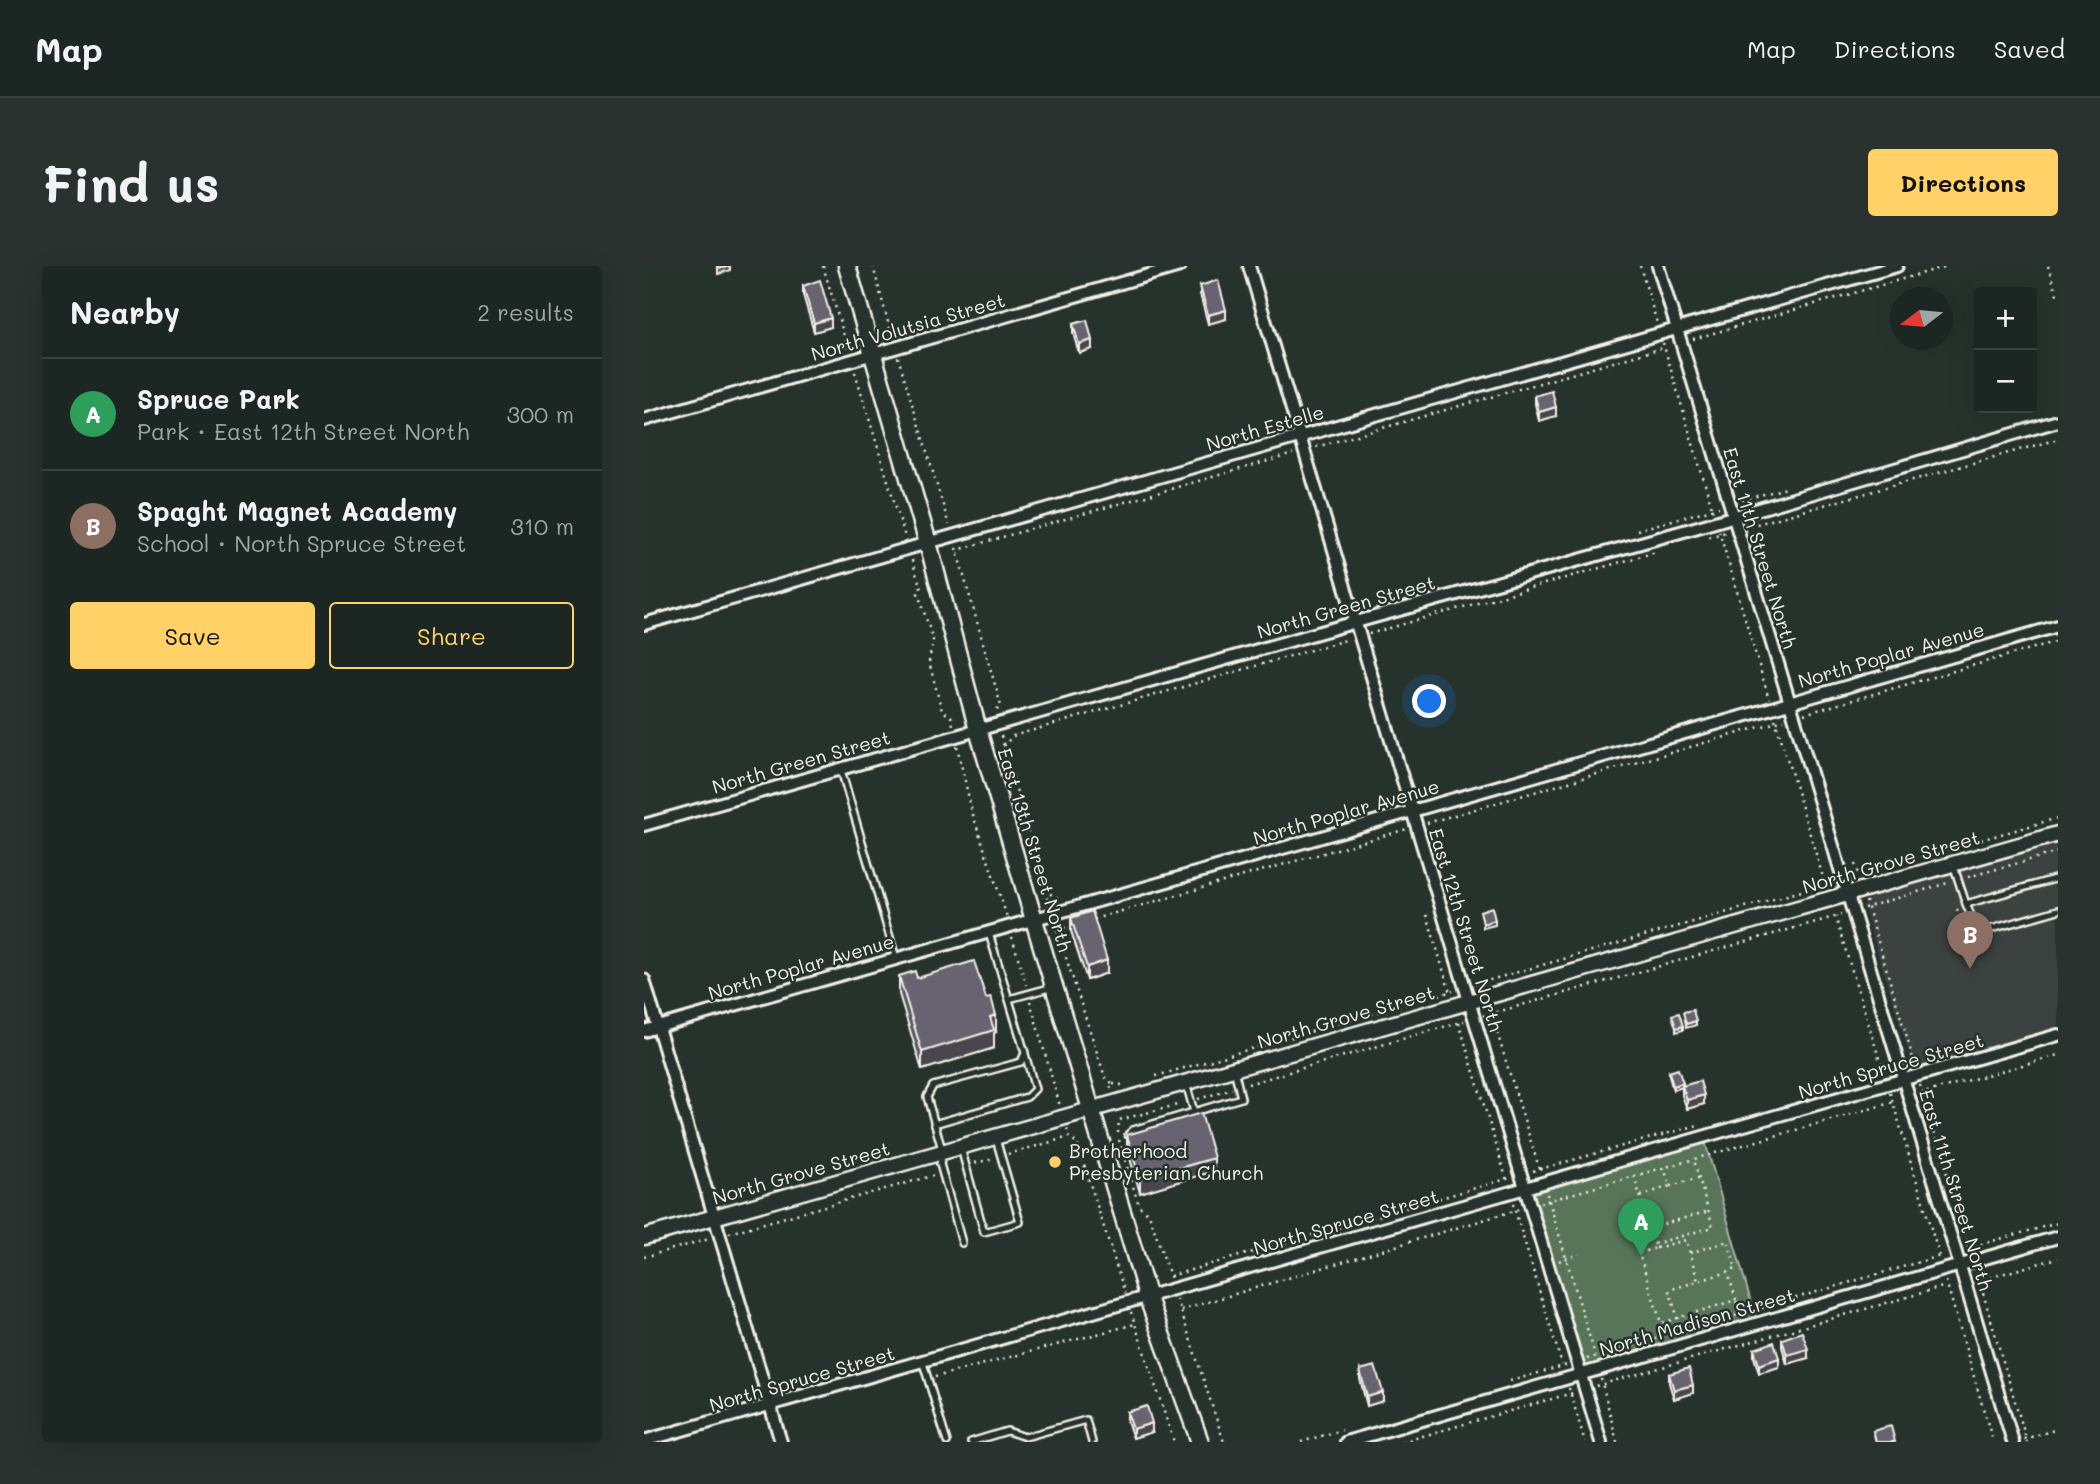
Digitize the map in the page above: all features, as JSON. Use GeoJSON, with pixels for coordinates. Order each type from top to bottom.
{"type":"FeatureCollection","features":[{"type":"Feature","properties":{"kind":"main road","name":"East 13th Street North"},"geometry":{"type":"LineString","coordinates":[[846,266],[928,543],[978,730],[1091,1110],[1148,1298],[1200,1442]]}},
{"type":"Feature","properties":{"kind":"street","name":"North Volutsia Street"},"geometry":{"type":"LineString","coordinates":[[644,420],[1181,266]]}},
{"type":"Feature","properties":{"kind":"street","name":"East 12th Street North"},"geometry":{"type":"LineString","coordinates":[[1249,266],[1601,1442]]}},
{"type":"Feature","properties":{"kind":"street","name":"East 11th Street North"},"geometry":{"type":"LineString","coordinates":[[1658,266],[2014,1442]]}},
{"type":"Feature","properties":{"kind":"street","name":"North Estelle"},"geometry":{"type":"LineString","coordinates":[[644,624],[1897,266]]}},
{"type":"Feature","properties":{"kind":"street","name":"North Green Street"},"geometry":{"type":"LineString","coordinates":[[644,825],[1716,522],[2058,421]]}},
{"type":"Feature","properties":{"kind":"street","name":"North Poplar Avenue"},"geometry":{"type":"LineString","coordinates":[[644,1031],[2058,626]]}},
{"type":"Feature","properties":{"kind":"street","name":"North Grove Street"},"geometry":{"type":"LineString","coordinates":[[644,1237],[2058,834]]}},
{"type":"Feature","properties":{"kind":"street"},"geometry":{"type":"LineString","coordinates":[[644,980],[781,1442]]}},
{"type":"Feature","properties":{"kind":"street","name":"North Spruce Street"},"geometry":{"type":"LineString","coordinates":[[644,1441],[1888,1086],[2058,1035]]}},
{"type":"Feature","properties":{"kind":"street","name":"North Madison Street"},"geometry":{"type":"LineString","coordinates":[[1346,1442],[2058,1237]]}},
{"type":"Feature","properties":{"kind":"lane"},"geometry":{"type":"LineString","coordinates":[[841,769],[896,958]]}},
{"type":"Feature","properties":{"kind":"lane"},"geometry":{"type":"LineString","coordinates":[[1953,864],[1975,925],[1987,930],[2058,910]]}},
{"type":"Feature","properties":{"kind":"lane"},"geometry":{"type":"LineString","coordinates":[[1966,904],[2058,878]]}},
{"type":"Feature","properties":{"kind":"lane"},"geometry":{"type":"LineString","coordinates":[[934,1124],[1027,1097],[1035,1089],[989,933]]}},
{"type":"Feature","properties":{"kind":"lane"},"geometry":{"type":"LineString","coordinates":[[1009,999],[1054,986]]}},
{"type":"Feature","properties":{"kind":"lane"},"geometry":{"type":"LineString","coordinates":[[962,1243],[940,1164],[943,1153],[927,1097],[933,1086],[1021,1062],[1025,1053]]}},
{"type":"Feature","properties":{"kind":"lane"},"geometry":{"type":"LineString","coordinates":[[1128,1135],[1133,1130],[1241,1097],[1234,1069]]}},
{"type":"Feature","properties":{"kind":"lane"},"geometry":{"type":"LineString","coordinates":[[1186,1083],[1194,1112]]}},
{"type":"Feature","properties":{"kind":"lane"},"geometry":{"type":"LineString","coordinates":[[961,1148],[984,1232],[1020,1222],[996,1138]]}},
{"type":"Feature","properties":{"kind":"lane"},"geometry":{"type":"LineString","coordinates":[[923,1363],[947,1442]]}},
{"type":"Feature","properties":{"kind":"lane"},"geometry":{"type":"LineString","coordinates":[[971,1442],[1007,1431],[1026,1437],[1086,1420],[1093,1442]]}},
{"type":"Feature","properties":{"kind":"path"},"geometry":{"type":"LineString","coordinates":[[823,266],[921,589],[918,593],[933,640],[929,662],[942,711],[951,716],[972,812],[1010,927],[1069,1137],[1077,1143],[1174,1442]]}},
{"type":"Feature","properties":{"kind":"path"},"geometry":{"type":"LineString","coordinates":[[873,266],[1001,706],[994,712],[1052,915],[1105,1077],[1113,1084],[1121,1086],[1134,1082]]}},
{"type":"Feature","properties":{"kind":"path"},"geometry":{"type":"LineString","coordinates":[[1640,266],[1993,1442]]}},
{"type":"Feature","properties":{"kind":"path"},"geometry":{"type":"LineString","coordinates":[[958,554],[964,548],[1948,266]]}},
{"type":"Feature","properties":{"kind":"path"},"geometry":{"type":"LineString","coordinates":[[2048,266],[2058,298]]}},
{"type":"Feature","properties":{"kind":"path"},"geometry":{"type":"LineString","coordinates":[[1707,538],[2058,439]]}},
{"type":"Feature","properties":{"kind":"path"},"geometry":{"type":"LineString","coordinates":[[1003,746],[1013,736],[1655,552]]}},
{"type":"Feature","properties":{"kind":"path"},"geometry":{"type":"LineString","coordinates":[[1057,930],[2058,642]]}},
{"type":"Feature","properties":{"kind":"path"},"geometry":{"type":"LineString","coordinates":[[1147,1078],[2058,818]]}},
{"type":"Feature","properties":{"kind":"path"},"geometry":{"type":"LineString","coordinates":[[1119,1120],[2058,852]]}},
{"type":"Feature","properties":{"kind":"path"},"geometry":{"type":"LineString","coordinates":[[1855,864],[1969,1248]]}},
{"type":"Feature","properties":{"kind":"path"},"geometry":{"type":"LineString","coordinates":[[1427,915],[1585,1442]]}},
{"type":"Feature","properties":{"kind":"path"},"geometry":{"type":"LineString","coordinates":[[1181,1310],[1516,1210],[2058,1055]]}},
{"type":"Feature","properties":{"kind":"path"},"geometry":{"type":"LineString","coordinates":[[1109,1090],[1113,1084]]}},
{"type":"Feature","properties":{"kind":"path"},"geometry":{"type":"LineString","coordinates":[[966,1166],[1069,1137]]}},
{"type":"Feature","properties":{"kind":"path"},"geometry":{"type":"LineString","coordinates":[[1694,1160],[1713,1227],[1639,1253],[1661,1323],[1736,1300]]}},
{"type":"Feature","properties":{"kind":"path"},"geometry":{"type":"LineString","coordinates":[[1664,1168],[1670,1186]]}},
{"type":"Feature","properties":{"kind":"path"},"geometry":{"type":"LineString","coordinates":[[644,1257],[943,1172]]}},
{"type":"Feature","properties":{"kind":"path"},"geometry":{"type":"LineString","coordinates":[[1634,1177],[1655,1246]]}},
{"type":"Feature","properties":{"kind":"path"},"geometry":{"type":"LineString","coordinates":[[1640,1196],[1699,1178]]}},
{"type":"Feature","properties":{"kind":"path"},"geometry":{"type":"LineString","coordinates":[[1650,1228],[1709,1211]]}},
{"type":"Feature","properties":{"kind":"path"},"geometry":{"type":"LineString","coordinates":[[1588,1359],[2058,1223]]}},
{"type":"Feature","properties":{"kind":"path"},"geometry":{"type":"LineString","coordinates":[[1655,1246],[1686,1240],[1698,1281]]}},
{"type":"Feature","properties":{"kind":"path"},"geometry":{"type":"LineString","coordinates":[[1682,1331],[1669,1290],[1736,1269],[1728,1241],[1690,1253]]}},
{"type":"Feature","properties":{"kind":"path"},"geometry":{"type":"LineString","coordinates":[[1559,1261],[1579,1254]]}},
{"type":"Feature","properties":{"kind":"path"},"geometry":{"type":"LineString","coordinates":[[1402,1442],[1948,1286],[1979,1281],[2058,1258]]}},
{"type":"Feature","properties":{"kind":"path"},"geometry":{"type":"LineString","coordinates":[[1973,1261],[2026,1440]]}},
{"type":"Feature","properties":{"kind":"path"},"geometry":{"type":"LineString","coordinates":[[1728,1272],[1741,1314]]}},
{"type":"Feature","properties":{"kind":"path"},"geometry":{"type":"LineString","coordinates":[[928,1379],[1135,1324]]}},
{"type":"Feature","properties":{"kind":"path"},"geometry":{"type":"LineString","coordinates":[[1598,1368],[1617,1442]]}},
{"type":"Feature","properties":{"kind":"path"},"geometry":{"type":"LineString","coordinates":[[2014,1442],[2058,1429]]}},
{"type":"Feature","properties":{"kind":"shaded area"},"geometry":{"type":"Polygon","coordinates":[[[2058,843],[2058,1029],[1920,1069],[1914,1068],[1864,909],[1865,902],[1874,895],[2058,843]]]}},
{"type":"Feature","properties":{"kind":"green space"},"geometry":{"type":"Polygon","coordinates":[[[1704,1138],[1757,1323],[1580,1374],[1525,1188],[1704,1138]]]}},
{"type":"Feature","properties":{"kind":"building"},"geometry":{"type":"Polygon","coordinates":[[[820,280],[831,318],[814,323],[803,286],[820,280]]]}},
{"type":"Feature","properties":{"kind":"building"},"geometry":{"type":"Polygon","coordinates":[[[1218,280],[1226,310],[1208,315],[1200,286],[1218,280]]]}},
{"type":"Feature","properties":{"kind":"building"},"geometry":{"type":"Polygon","coordinates":[[[1087,320],[1092,340],[1079,344],[1073,324],[1087,320]]]}},
{"type":"Feature","properties":{"kind":"building"},"geometry":{"type":"Polygon","coordinates":[[[1552,391],[1556,407],[1539,412],[1535,396],[1552,391]]]}},
{"type":"Feature","properties":{"kind":"building"},"geometry":{"type":"Polygon","coordinates":[[[1492,907],[1495,920],[1483,924],[1480,911],[1492,907]]]}},
{"type":"Feature","properties":{"kind":"building"},"geometry":{"type":"Polygon","coordinates":[[[1092,911],[1107,960],[1087,967],[1071,918],[1092,911]]]}},
{"type":"Feature","properties":{"kind":"building"},"geometry":{"type":"Polygon","coordinates":[[[974,961],[986,998],[991,997],[996,1015],[990,1017],[994,1030],[922,1052],[899,976],[915,971],[917,978],[974,961]]]}},
{"type":"Feature","properties":{"kind":"building"},"geometry":{"type":"Polygon","coordinates":[[[1693,1010],[1696,1021],[1686,1024],[1683,1012],[1693,1010]]]}},
{"type":"Feature","properties":{"kind":"building"},"geometry":{"type":"Polygon","coordinates":[[[1679,1013],[1683,1026],[1676,1028],[1672,1015],[1679,1013]]]}},
{"type":"Feature","properties":{"kind":"building"},"geometry":{"type":"Polygon","coordinates":[[[1678,1069],[1683,1083],[1673,1086],[1669,1072],[1678,1069]]]}},
{"type":"Feature","properties":{"kind":"building"},"geometry":{"type":"Polygon","coordinates":[[[1700,1081],[1704,1095],[1687,1100],[1682,1086],[1700,1081]]]}},
{"type":"Feature","properties":{"kind":"building"},"geometry":{"type":"Polygon","coordinates":[[[1201,1113],[1214,1158],[1140,1179],[1127,1135],[1201,1113]]]}},
{"type":"Feature","properties":{"kind":"building"},"geometry":{"type":"Polygon","coordinates":[[[1802,1332],[1808,1349],[1787,1355],[1782,1339],[1802,1332]]]}},
{"type":"Feature","properties":{"kind":"building"},"geometry":{"type":"Polygon","coordinates":[[[1774,1342],[1779,1358],[1759,1365],[1754,1349],[1774,1342]]]}},
{"type":"Feature","properties":{"kind":"building"},"geometry":{"type":"Polygon","coordinates":[[[1375,1366],[1383,1392],[1367,1397],[1360,1370],[1375,1366]]]}},
{"type":"Feature","properties":{"kind":"building"},"geometry":{"type":"Polygon","coordinates":[[[1689,1368],[1693,1385],[1674,1390],[1669,1374],[1689,1368]]]}},
{"type":"Feature","properties":{"kind":"building"},"geometry":{"type":"Polygon","coordinates":[[[1147,1406],[1152,1423],[1133,1429],[1127,1412],[1147,1406]]]}},
{"type":"Feature","properties":{"kind":"building"},"geometry":{"type":"Polygon","coordinates":[[[1891,1426],[1895,1442],[1876,1442],[1873,1431],[1891,1426]]]}},
{"type":"Feature","properties":{"kind":"place","name":"Spaght Magnet Academy"},"geometry":{"type":"Point","coordinates":[1970,969]}},
{"type":"Feature","properties":{"kind":"place","name":"Brotherhood Presbyterian Church"},"geometry":{"type":"Point","coordinates":[1055,1162]}},
{"type":"Feature","properties":{"kind":"place","name":"Spruce Park"},"geometry":{"type":"Point","coordinates":[1641,1256]}}]}
